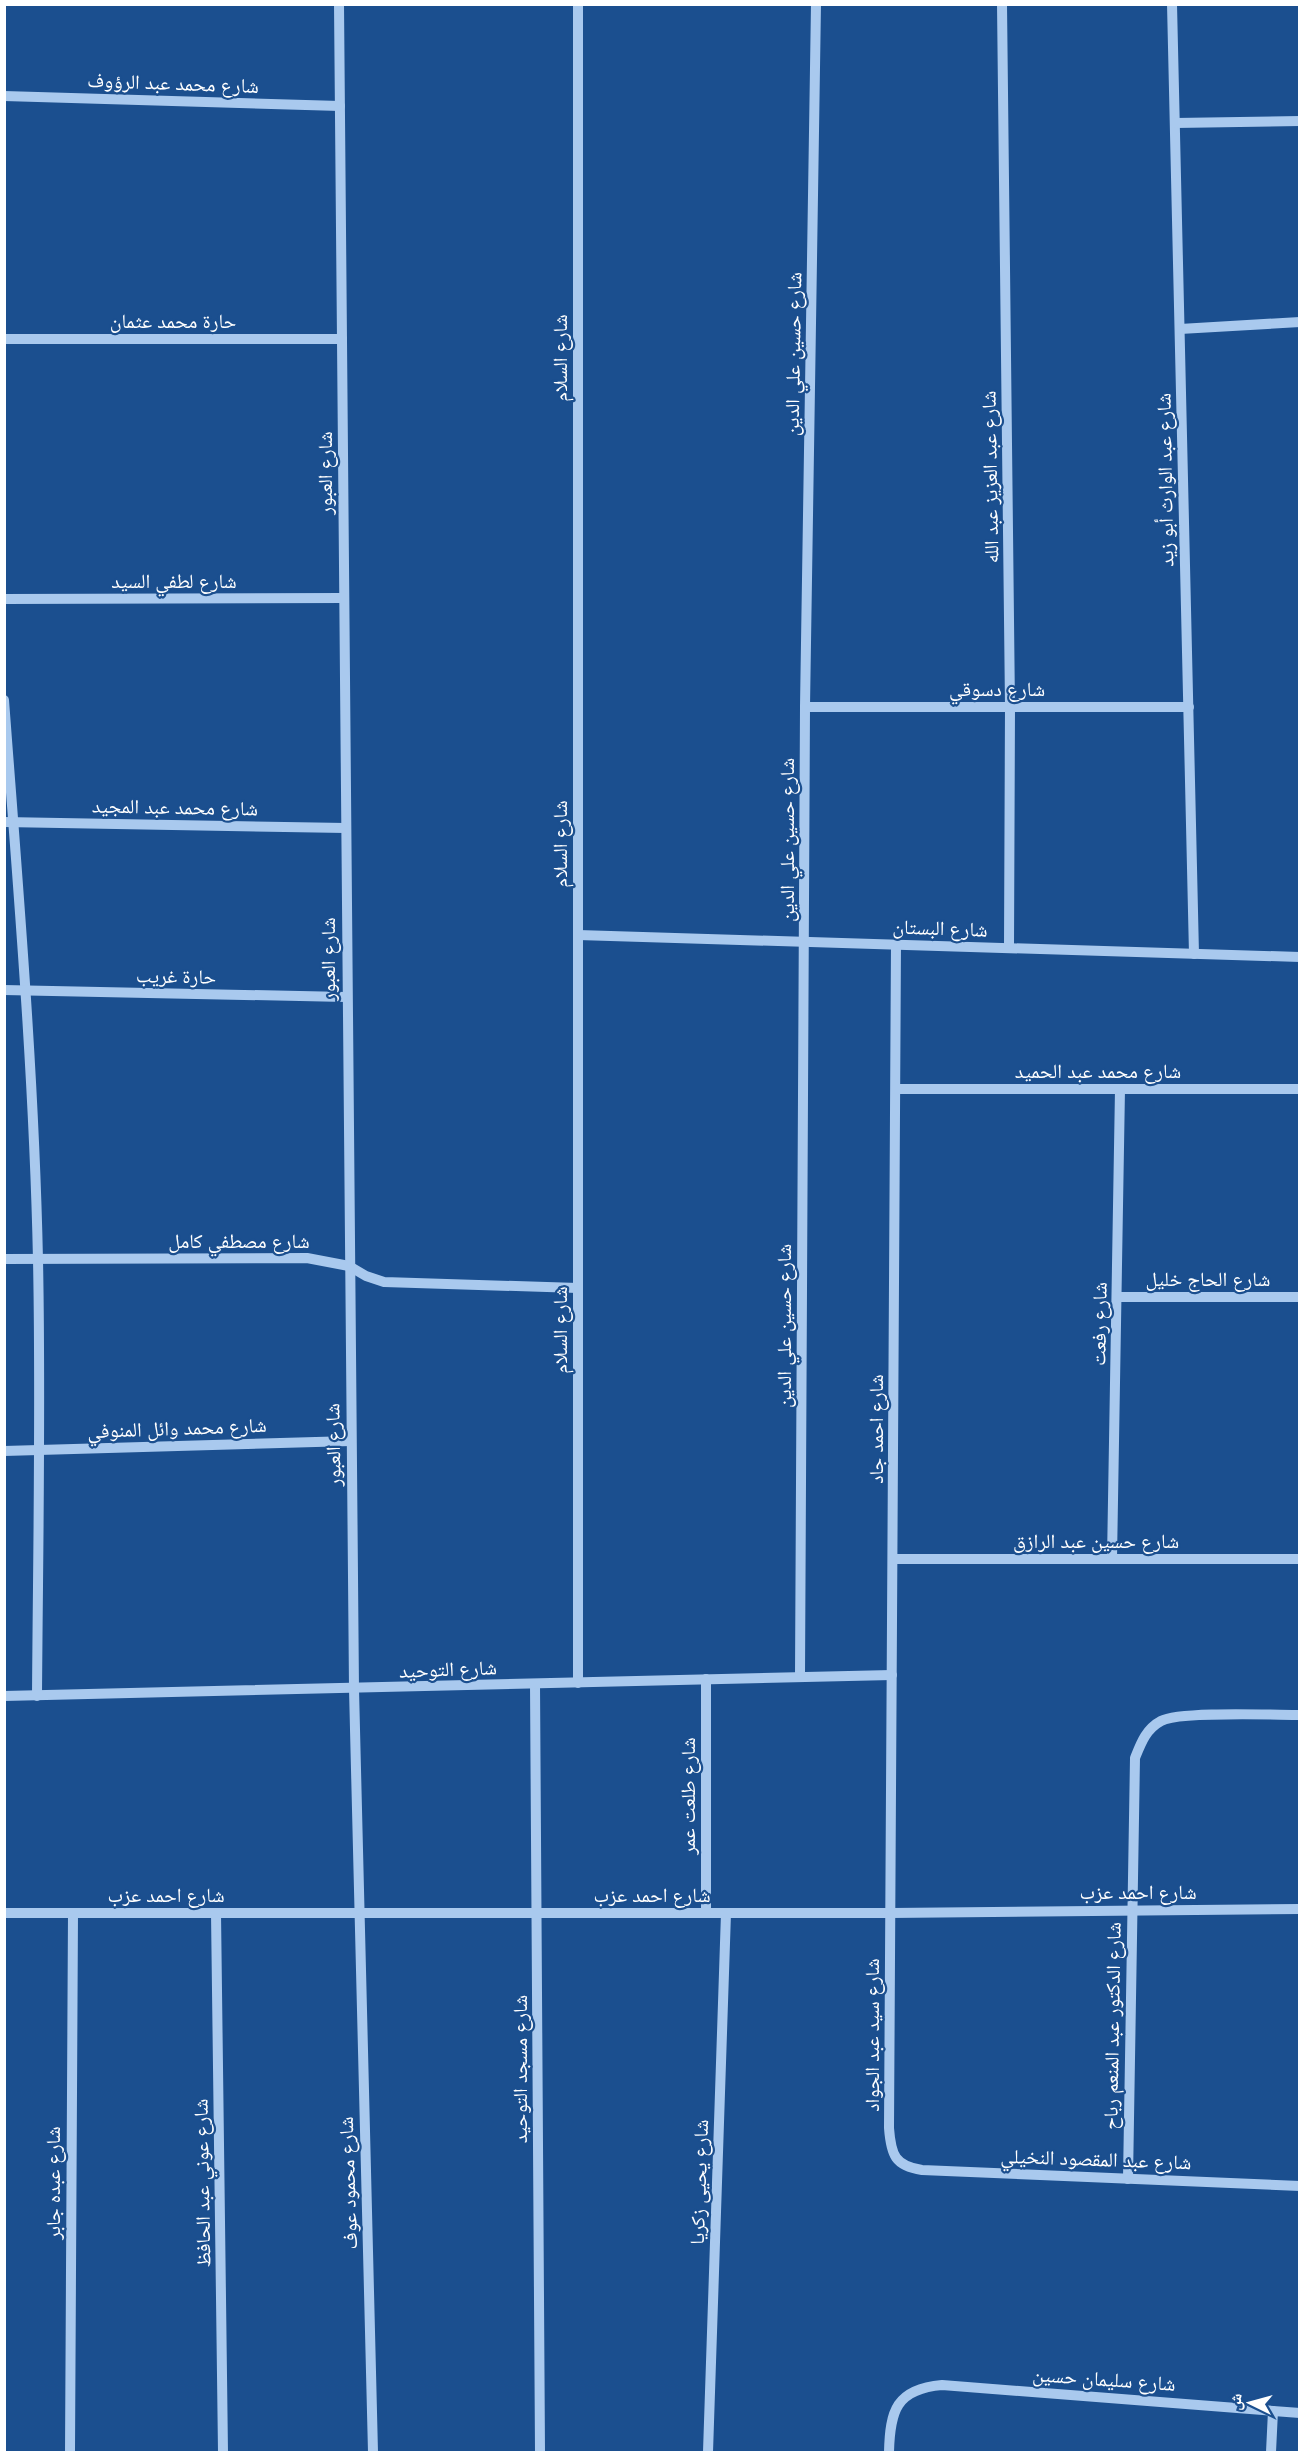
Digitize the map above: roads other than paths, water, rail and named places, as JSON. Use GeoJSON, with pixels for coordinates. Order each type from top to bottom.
{"type":"FeatureCollection","features":[{"type":"Feature","properties":{"kind":"street","name":"شارع العبور"},"geometry":{"type":"LineString","coordinates":[[339,4],[346,997],[354,1689],[359,1913]]}},
{"type":"Feature","properties":{"kind":"street","name":"شارع السلام"},"geometry":{"type":"LineString","coordinates":[[578,4],[578,1683]]}},
{"type":"Feature","properties":{"kind":"street","name":"شارع حسين علي الدين"},"geometry":{"type":"LineString","coordinates":[[800,1677],[805,707],[816,4]]}},
{"type":"Feature","properties":{"kind":"street","name":"شارع عبد العزيز عبد الله"},"geometry":{"type":"LineString","coordinates":[[1002,4],[1010,707],[1009,948]]}},
{"type":"Feature","properties":{"kind":"street","name":"شارع عبد الوارث أبو زيد"},"geometry":{"type":"LineString","coordinates":[[1172,4],[1194,954]]}},
{"type":"Feature","properties":{"kind":"street","name":"شارع محمد عبد الرؤوف"},"geometry":{"type":"LineString","coordinates":[[4,96],[340,106]]}},
{"type":"Feature","properties":{"kind":"street"},"geometry":{"type":"LineString","coordinates":[[1175,123],[1299,121]]}},
{"type":"Feature","properties":{"kind":"street"},"geometry":{"type":"LineString","coordinates":[[1180,329],[1299,322]]}},
{"type":"Feature","properties":{"kind":"street","name":"حارة محمد عثمان"},"geometry":{"type":"LineString","coordinates":[[4,339],[342,339]]}},
{"type":"Feature","properties":{"kind":"street","name":"شارع لطفي السيد"},"geometry":{"type":"LineString","coordinates":[[4,599],[344,598]]}},
{"type":"Feature","properties":{"kind":"street"},"geometry":{"type":"LineString","coordinates":[[4,700],[9,822],[27,991],[38,1260],[40,1450],[37,1696]]}},
{"type":"Feature","properties":{"kind":"street","name":"شارع دسوقي"},"geometry":{"type":"LineString","coordinates":[[805,707],[1189,707]]}},
{"type":"Feature","properties":{"kind":"street","name":"شارع محمد عبد المجيد"},"geometry":{"type":"LineString","coordinates":[[9,822],[346,828]]}},
{"type":"Feature","properties":{"kind":"street","name":"شارع البستان"},"geometry":{"type":"LineString","coordinates":[[578,934],[1299,957]]}},
{"type":"Feature","properties":{"kind":"street","name":"شارع احمد جاد"},"geometry":{"type":"LineString","coordinates":[[891,1913],[896,944]]}},
{"type":"Feature","properties":{"kind":"street","name":"حارة غريب"},"geometry":{"type":"LineString","coordinates":[[4,990],[346,997]]}},
{"type":"Feature","properties":{"kind":"street","name":"شارع محمد عبد الحميد"},"geometry":{"type":"LineString","coordinates":[[896,1089],[1299,1089]]}},
{"type":"Feature","properties":{"kind":"street","name":"شارع رفعت"},"geometry":{"type":"LineString","coordinates":[[1112,1559],[1120,1089]]}},
{"type":"Feature","properties":{"kind":"street","name":"شارع مصطفي كامل"},"geometry":{"type":"LineString","coordinates":[[4,1259],[307,1258],[349,1266],[366,1276],[384,1282],[578,1288]]}},
{"type":"Feature","properties":{"kind":"street","name":"شارع الحاج خليل"},"geometry":{"type":"LineString","coordinates":[[1117,1297],[1299,1297]]}},
{"type":"Feature","properties":{"kind":"street","name":"شارع محمد وائل المنوفي"},"geometry":{"type":"LineString","coordinates":[[4,1451],[351,1441]]}},
{"type":"Feature","properties":{"kind":"street","name":"شارع حسين عبد الرازق"},"geometry":{"type":"LineString","coordinates":[[893,1559],[1299,1559]]}},
{"type":"Feature","properties":{"kind":"street","name":"شارع التوحيد"},"geometry":{"type":"LineString","coordinates":[[4,1696],[892,1675]]}},
{"type":"Feature","properties":{"kind":"street","name":"شارع طلعت عمر"},"geometry":{"type":"LineString","coordinates":[[706,1679],[706,1913]]}},
{"type":"Feature","properties":{"kind":"street","name":"شارع مسجد التوحيد"},"geometry":{"type":"LineString","coordinates":[[535,1684],[540,2452]]}},
{"type":"Feature","properties":{"kind":"street","name":"شارع الدكتور عبد المنعم رباح"},"geometry":{"type":"LineString","coordinates":[[1128,2179],[1135,1758],[1144,1736],[1161,1721],[1185,1716],[1299,1715]]}},
{"type":"Feature","properties":{"kind":"street","name":"شارع احمد عزب"},"geometry":{"type":"LineString","coordinates":[[4,1913],[891,1913],[1299,1909]]}},
{"type":"Feature","properties":{"kind":"street","name":"شارع عوني عبد الحافظ"},"geometry":{"type":"LineString","coordinates":[[216,1912],[223,2452]]}},
{"type":"Feature","properties":{"kind":"street","name":"شارع عبده جابر"},"geometry":{"type":"LineString","coordinates":[[70,2452],[73,1913]]}},
{"type":"Feature","properties":{"kind":"street","name":"شارع محمود عوف"},"geometry":{"type":"LineString","coordinates":[[359,1913],[373,2452]]}},
{"type":"Feature","properties":{"kind":"street","name":"شارع يحيى زكريا"},"geometry":{"type":"LineString","coordinates":[[708,2452],[726,1913]]}},
{"type":"Feature","properties":{"kind":"street","name":"شارع سيد عبد الجواد"},"geometry":{"type":"LineString","coordinates":[[891,1913],[889,2128],[890,2143],[895,2158]]}},
{"type":"Feature","properties":{"kind":"street","name":"شارع عبد المقصود النخيلي"},"geometry":{"type":"LineString","coordinates":[[895,2158],[907,2168],[922,2170],[1299,2186]]}},
{"type":"Feature","properties":{"kind":"street","name":"شارع سليمان حسين"},"geometry":{"type":"LineString","coordinates":[[889,2452],[890,2425],[896,2408],[908,2395],[924,2386],[942,2385],[1299,2413]]}},
{"type":"Feature","properties":{"kind":"street"},"geometry":{"type":"LineString","coordinates":[[1270,2452],[1273,2410]]}}]}
